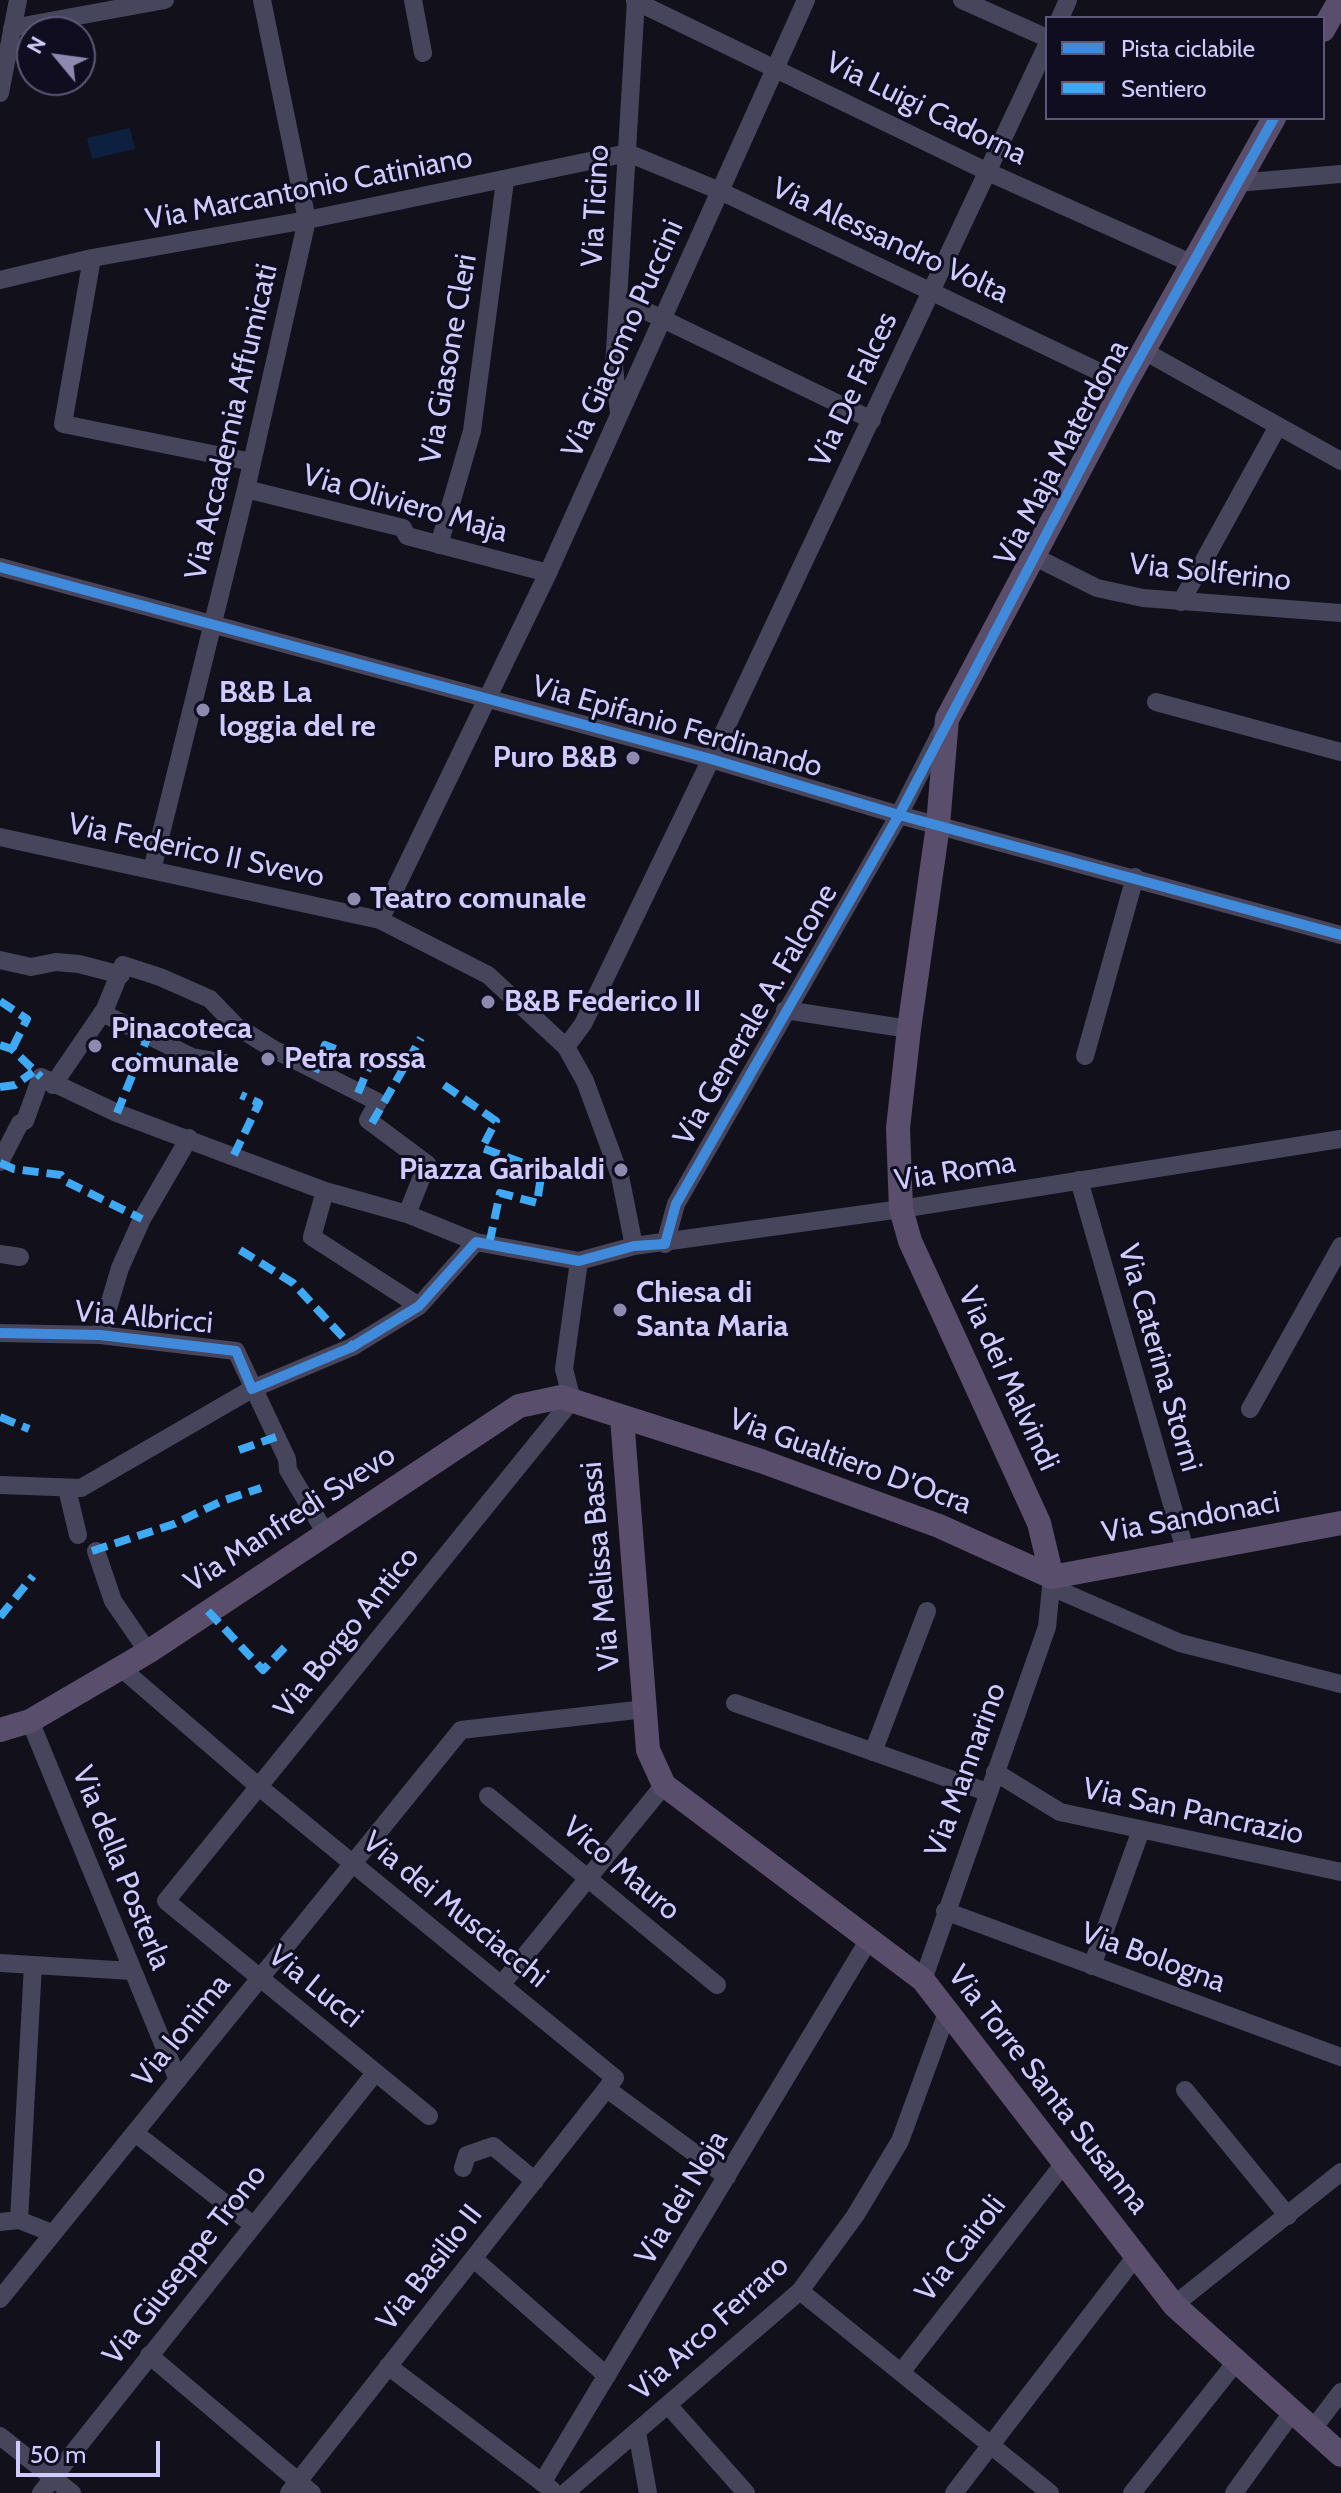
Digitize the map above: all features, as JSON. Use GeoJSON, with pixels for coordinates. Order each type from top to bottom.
{"type":"FeatureCollection","features":[{"type":"Feature","properties":{"kind":"main road"},"geometry":{"type":"LineString","coordinates":[[1325,26],[1340,0]]}},
{"type":"Feature","properties":{"kind":"main road","name":"Via Maja Materdona"},"geometry":{"type":"LineString","coordinates":[[909,1029],[938,825],[947,719],[1125,384],[1273,120]]}},
{"type":"Feature","properties":{"kind":"main road","name":"Via dei Malvindi"},"geometry":{"type":"LineString","coordinates":[[909,1029],[898,1128],[901,1209],[910,1241],[1039,1523],[1052,1577]]}},
{"type":"Feature","properties":{"kind":"main road","name":"Via Manfredi Svevo"},"geometry":{"type":"LineString","coordinates":[[0,1730],[30,1721],[148,1652],[519,1406],[561,1397],[622,1418]]}},
{"type":"Feature","properties":{"kind":"main road","name":"Via Gualtiero D'Ocra"},"geometry":{"type":"LineString","coordinates":[[622,1418],[761,1461],[939,1526],[1052,1577]]}},
{"type":"Feature","properties":{"kind":"main road","name":"Via Melissa Bassi"},"geometry":{"type":"LineString","coordinates":[[622,1418],[645,1709]]}},
{"type":"Feature","properties":{"kind":"main road","name":"Via Sandonaci"},"geometry":{"type":"LineString","coordinates":[[1052,1577],[1341,1523]]}},
{"type":"Feature","properties":{"kind":"main road","name":"Via Torre Santa Susanna"},"geometry":{"type":"LineString","coordinates":[[645,1709],[648,1750],[664,1785],[923,1980],[1174,2305],[1291,2414],[1341,2455]]}},
{"type":"Feature","properties":{"kind":"street"},"geometry":{"type":"LineString","coordinates":[[0,93],[18,0]]}},
{"type":"Feature","properties":{"kind":"street"},"geometry":{"type":"LineString","coordinates":[[12,28],[165,0]]}},
{"type":"Feature","properties":{"kind":"street"},"geometry":{"type":"LineString","coordinates":[[262,0],[307,220]]}},
{"type":"Feature","properties":{"kind":"street"},"geometry":{"type":"LineString","coordinates":[[413,0],[423,53]]}},
{"type":"Feature","properties":{"kind":"street","name":"Via Luigi Cadorna"},"geometry":{"type":"LineString","coordinates":[[636,0],[988,172],[1193,264]]}},
{"type":"Feature","properties":{"kind":"street","name":"Via Ticino"},"geometry":{"type":"LineString","coordinates":[[619,416],[614,367],[636,0]]}},
{"type":"Feature","properties":{"kind":"street","name":"Via Giacomo Puccini"},"geometry":{"type":"LineString","coordinates":[[380,920],[548,573],[806,0]]}},
{"type":"Feature","properties":{"kind":"street"},"geometry":{"type":"LineString","coordinates":[[962,0],[1045,37]]}},
{"type":"Feature","properties":{"kind":"street","name":"Via De Falces"},"geometry":{"type":"LineString","coordinates":[[569,1052],[872,420],[1045,49]]}},
{"type":"Feature","properties":{"kind":"street","name":"Via Marcantonio Catiniano"},"geometry":{"type":"LineString","coordinates":[[0,280],[92,258],[307,220],[628,153]]}},
{"type":"Feature","properties":{"kind":"street","name":"Via Alessandro Volta"},"geometry":{"type":"LineString","coordinates":[[628,153],[720,191],[1125,384]]}},
{"type":"Feature","properties":{"kind":"street"},"geometry":{"type":"LineString","coordinates":[[1237,183],[1341,174]]}},
{"type":"Feature","properties":{"kind":"street","name":"Via Giasone Cleri"},"geometry":{"type":"LineString","coordinates":[[439,545],[472,431],[505,181]]}},
{"type":"Feature","properties":{"kind":"street","name":"Via Accademia Affumicati"},"geometry":{"type":"LineString","coordinates":[[152,870],[246,489],[307,220]]}},
{"type":"Feature","properties":{"kind":"street"},"geometry":{"type":"LineString","coordinates":[[92,258],[63,424],[252,462]]}},
{"type":"Feature","properties":{"kind":"street"},"geometry":{"type":"LineString","coordinates":[[619,298],[872,420]]}},
{"type":"Feature","properties":{"kind":"street"},"geometry":{"type":"LineString","coordinates":[[1144,351],[1341,461]]}},
{"type":"Feature","properties":{"kind":"street"},"geometry":{"type":"LineString","coordinates":[[1181,602],[1278,426]]}},
{"type":"Feature","properties":{"kind":"street","name":"Via Oliviero Maja"},"geometry":{"type":"LineString","coordinates":[[246,489],[403,528],[407,536],[548,573]]}},
{"type":"Feature","properties":{"kind":"street","name":"Via Solferino"},"geometry":{"type":"LineString","coordinates":[[1033,556],[1097,588],[1181,602],[1341,613]]}},
{"type":"Feature","properties":{"kind":"street","name":"Via Epifanio Ferdinando"},"geometry":{"type":"LineString","coordinates":[[0,567],[711,759],[899,815],[1341,935]]}},
{"type":"Feature","properties":{"kind":"street"},"geometry":{"type":"LineString","coordinates":[[1156,702],[1341,752]]}},
{"type":"Feature","properties":{"kind":"street","name":"Via Maja Materdona"},"geometry":{"type":"LineString","coordinates":[[899,815],[947,719]]}},
{"type":"Feature","properties":{"kind":"street","name":"Via Generale A. Falcone"},"geometry":{"type":"LineString","coordinates":[[665,1244],[676,1204],[899,815]]}},
{"type":"Feature","properties":{"kind":"street","name":"Via Federico II Svevo"},"geometry":{"type":"LineString","coordinates":[[0,837],[380,920],[488,975],[569,1052]]}},
{"type":"Feature","properties":{"kind":"street"},"geometry":{"type":"LineString","coordinates":[[1085,1056],[1135,877]]}},
{"type":"Feature","properties":{"kind":"street"},"geometry":{"type":"LineString","coordinates":[[0,960],[31,967],[56,962],[122,970],[210,999],[248,1034],[327,1079],[378,1102],[368,1120],[427,1164],[407,1214]]}},
{"type":"Feature","properties":{"kind":"street"},"geometry":{"type":"LineString","coordinates":[[0,1162],[47,1081],[102,1013],[122,970]]}},
{"type":"Feature","properties":{"kind":"street"},"geometry":{"type":"LineString","coordinates":[[785,1010],[909,1029]]}},
{"type":"Feature","properties":{"kind":"street"},"geometry":{"type":"LineString","coordinates":[[102,1013],[192,1057],[226,1063]]}},
{"type":"Feature","properties":{"kind":"street"},"geometry":{"type":"LineString","coordinates":[[569,1052],[609,1140],[634,1246]]}},
{"type":"Feature","properties":{"kind":"street"},"geometry":{"type":"LineString","coordinates":[[47,1081],[117,1113],[325,1191],[407,1214],[476,1242],[579,1261],[564,1369],[572,1400]]}},
{"type":"Feature","properties":{"kind":"street"},"geometry":{"type":"LineString","coordinates":[[100,1335],[120,1268],[142,1219],[189,1138]]}},
{"type":"Feature","properties":{"kind":"street","name":"Via Roma"},"geometry":{"type":"LineString","coordinates":[[579,1261],[634,1246],[901,1209],[1341,1139]]}},
{"type":"Feature","properties":{"kind":"street","name":"Via Caterina Storni"},"geometry":{"type":"LineString","coordinates":[[1079,1180],[1185,1550]]}},
{"type":"Feature","properties":{"kind":"street"},"geometry":{"type":"LineString","coordinates":[[325,1191],[312,1237],[419,1306]]}},
{"type":"Feature","properties":{"kind":"street"},"geometry":{"type":"LineString","coordinates":[[0,1485],[67,1489],[81,1488],[101,1478],[252,1389],[352,1347],[419,1306],[476,1242]]}},
{"type":"Feature","properties":{"kind":"street"},"geometry":{"type":"LineString","coordinates":[[1250,1409],[1341,1246]]}},
{"type":"Feature","properties":{"kind":"street"},"geometry":{"type":"LineString","coordinates":[[0,1254],[20,1257]]}},
{"type":"Feature","properties":{"kind":"street","name":"Via Albricci"},"geometry":{"type":"LineString","coordinates":[[0,1333],[100,1335],[236,1351],[252,1389]]}},
{"type":"Feature","properties":{"kind":"street"},"geometry":{"type":"LineString","coordinates":[[252,1389],[287,1459],[288,1470],[325,1532]]}},
{"type":"Feature","properties":{"kind":"street","name":"Via Borgo Antico"},"geometry":{"type":"LineString","coordinates":[[166,1901],[572,1400]]}},
{"type":"Feature","properties":{"kind":"street"},"geometry":{"type":"LineString","coordinates":[[67,1489],[78,1535]]}},
{"type":"Feature","properties":{"kind":"street"},"geometry":{"type":"LineString","coordinates":[[96,1551],[113,1601],[148,1652]]}},
{"type":"Feature","properties":{"kind":"street"},"geometry":{"type":"LineString","coordinates":[[1052,1577],[1063,1592],[1180,1643],[1341,1684]]}},
{"type":"Feature","properties":{"kind":"street","name":"Via Mannarino"},"geometry":{"type":"LineString","coordinates":[[923,1980],[1047,1627],[1052,1577]]}},
{"type":"Feature","properties":{"kind":"street"},"geometry":{"type":"LineString","coordinates":[[873,1752],[927,1611]]}},
{"type":"Feature","properties":{"kind":"street","name":"Via dei Musciacchi"},"geometry":{"type":"LineString","coordinates":[[121,1668],[258,1786],[501,1985],[611,2084],[727,2177]]}},
{"type":"Feature","properties":{"kind":"street"},"geometry":{"type":"LineString","coordinates":[[735,1703],[987,1792]]}},
{"type":"Feature","properties":{"kind":"street","name":"Via Ionima"},"geometry":{"type":"LineString","coordinates":[[0,2299],[461,1730],[645,1709]]}},
{"type":"Feature","properties":{"kind":"street","name":"Via della Posterla"},"geometry":{"type":"LineString","coordinates":[[30,1721],[178,2080]]}},
{"type":"Feature","properties":{"kind":"street","name":"Via San Pancrazio"},"geometry":{"type":"LineString","coordinates":[[995,1772],[1060,1812],[1341,1872]]}},
{"type":"Feature","properties":{"kind":"street"},"geometry":{"type":"LineString","coordinates":[[501,1985],[664,1785]]}},
{"type":"Feature","properties":{"kind":"street","name":"Vico Mauro"},"geometry":{"type":"LineString","coordinates":[[488,1796],[717,1985]]}},
{"type":"Feature","properties":{"kind":"street"},"geometry":{"type":"LineString","coordinates":[[1092,1966],[1141,1830]]}},
{"type":"Feature","properties":{"kind":"street","name":"Via Lucci"},"geometry":{"type":"LineString","coordinates":[[166,1901],[429,2116]]}},
{"type":"Feature","properties":{"kind":"street","name":"Via Bologna"},"geometry":{"type":"LineString","coordinates":[[945,1911],[1341,2057]]}},
{"type":"Feature","properties":{"kind":"street","name":"Via dei Noja"},"geometry":{"type":"LineString","coordinates":[[548,2488],[607,2376],[868,1941]]}},
{"type":"Feature","properties":{"kind":"street"},"geometry":{"type":"LineString","coordinates":[[0,1963],[132,1971]]}},
{"type":"Feature","properties":{"kind":"street"},"geometry":{"type":"LineString","coordinates":[[33,1965],[9,2221],[52,2233]]}},
{"type":"Feature","properties":{"kind":"street","name":"Via Arco Ferraro"},"geometry":{"type":"LineString","coordinates":[[565,2493],[800,2291],[855,2216],[900,2141],[948,2010]]}},
{"type":"Feature","properties":{"kind":"street","name":"Via Giuseppe Trono"},"geometry":{"type":"LineString","coordinates":[[41,2493],[375,2073]]}},
{"type":"Feature","properties":{"kind":"street","name":"Via Basilio II"},"geometry":{"type":"LineString","coordinates":[[300,2489],[388,2366],[611,2084]]}},
{"type":"Feature","properties":{"kind":"street"},"geometry":{"type":"LineString","coordinates":[[1185,2090],[1288,2216]]}},
{"type":"Feature","properties":{"kind":"street"},"geometry":{"type":"LineString","coordinates":[[135,2133],[253,2225]]}},
{"type":"Feature","properties":{"kind":"street"},"geometry":{"type":"LineString","coordinates":[[463,2168],[467,2155],[493,2146],[535,2181]]}},
{"type":"Feature","properties":{"kind":"street","name":"Via Cairoli"},"geometry":{"type":"LineString","coordinates":[[902,2371],[1065,2162]]}},
{"type":"Feature","properties":{"kind":"street"},"geometry":{"type":"LineString","coordinates":[[1174,2305],[1341,2172]]}},
{"type":"Feature","properties":{"kind":"street"},"geometry":{"type":"LineString","coordinates":[[954,2493],[1136,2256]]}},
{"type":"Feature","properties":{"kind":"street"},"geometry":{"type":"LineString","coordinates":[[474,2259],[607,2376]]}},
{"type":"Feature","properties":{"kind":"street"},"geometry":{"type":"LineString","coordinates":[[800,2291],[1050,2493]]}},
{"type":"Feature","properties":{"kind":"street"},"geometry":{"type":"LineString","coordinates":[[149,2355],[300,2489]]}},
{"type":"Feature","properties":{"kind":"street"},"geometry":{"type":"LineString","coordinates":[[1132,2493],[1236,2362]]}},
{"type":"Feature","properties":{"kind":"street"},"geometry":{"type":"LineString","coordinates":[[388,2366],[548,2488]]}},
{"type":"Feature","properties":{"kind":"street"},"geometry":{"type":"LineString","coordinates":[[1312,2430],[1341,2392]]}},
{"type":"Feature","properties":{"kind":"street"},"geometry":{"type":"LineString","coordinates":[[668,2405],[746,2493]]}},
{"type":"Feature","properties":{"kind":"street"},"geometry":{"type":"LineString","coordinates":[[1242,2490],[1291,2414]]}},
{"type":"Feature","properties":{"kind":"street"},"geometry":{"type":"LineString","coordinates":[[637,2432],[648,2493]]}},
{"type":"Feature","properties":{"kind":"street"},"geometry":{"type":"LineString","coordinates":[[0,2436],[72,2493]]}},
{"type":"Feature","properties":{"kind":"water"},"geometry":{"type":"Polygon","coordinates":[[[130,128],[135,149],[92,159],[87,138],[130,128]]]}},
{"type":"Feature","properties":{"kind":"marked path"},"geometry":{"type":"LineString","coordinates":[[0,1001],[27,1019],[12,1049]]}},
{"type":"Feature","properties":{"kind":"marked path"},"geometry":{"type":"LineString","coordinates":[[117,1113],[148,1036]]}},
{"type":"Feature","properties":{"kind":"marked path"},"geometry":{"type":"LineString","coordinates":[[372,1123],[421,1038]]}},
{"type":"Feature","properties":{"kind":"marked path"},"geometry":{"type":"LineString","coordinates":[[0,1045],[12,1049],[41,1077]]}},
{"type":"Feature","properties":{"kind":"marked path"},"geometry":{"type":"LineString","coordinates":[[315,1072],[325,1045],[343,1052]]}},
{"type":"Feature","properties":{"kind":"marked path"},"geometry":{"type":"LineString","coordinates":[[358,1093],[368,1069]]}},
{"type":"Feature","properties":{"kind":"marked path"},"geometry":{"type":"LineString","coordinates":[[0,1087],[15,1085],[33,1072]]}},
{"type":"Feature","properties":{"kind":"marked path"},"geometry":{"type":"LineString","coordinates":[[444,1085],[496,1121],[482,1148],[542,1170],[537,1203],[500,1193],[489,1245]]}},
{"type":"Feature","properties":{"kind":"marked path"},"geometry":{"type":"LineString","coordinates":[[234,1155],[259,1103],[241,1095]]}},
{"type":"Feature","properties":{"kind":"marked path"},"geometry":{"type":"LineString","coordinates":[[0,1163],[14,1169],[61,1175],[67,1182],[142,1219]]}},
{"type":"Feature","properties":{"kind":"marked path"},"geometry":{"type":"LineString","coordinates":[[240,1250],[293,1283],[352,1347]]}},
{"type":"Feature","properties":{"kind":"marked path"},"geometry":{"type":"LineString","coordinates":[[0,1417],[29,1429]]}},
{"type":"Feature","properties":{"kind":"marked path"},"geometry":{"type":"LineString","coordinates":[[239,1450],[276,1437]]}},
{"type":"Feature","properties":{"kind":"marked path"},"geometry":{"type":"LineString","coordinates":[[92,1551],[174,1524],[222,1501],[261,1488]]}},
{"type":"Feature","properties":{"kind":"marked path"},"geometry":{"type":"LineString","coordinates":[[0,1617],[33,1576]]}},
{"type":"Feature","properties":{"kind":"marked path"},"geometry":{"type":"LineString","coordinates":[[208,1611],[263,1670],[286,1646]]}},
{"type":"Feature","properties":{"kind":"cycle path"},"geometry":{"type":"LineString","coordinates":[[0,1333],[100,1335],[236,1351],[252,1389],[352,1347],[419,1306],[476,1242],[579,1261],[634,1246],[665,1244],[676,1204],[899,815],[1125,384],[1273,120]]}},
{"type":"Feature","properties":{"kind":"cycle path"},"geometry":{"type":"LineString","coordinates":[[0,567],[711,759],[899,815],[1341,935]]}},
{"type":"Feature","properties":{"kind":"place","name":"B&B La loggia del re"},"geometry":{"type":"Point","coordinates":[203,710]}},
{"type":"Feature","properties":{"kind":"place","name":"Puro B&B"},"geometry":{"type":"Point","coordinates":[633,758]}},
{"type":"Feature","properties":{"kind":"place","name":"Teatro comunale"},"geometry":{"type":"Point","coordinates":[354,899]}},
{"type":"Feature","properties":{"kind":"place","name":"B&B Federico II"},"geometry":{"type":"Point","coordinates":[488,1002]}},
{"type":"Feature","properties":{"kind":"place","name":"Pinacoteca comunale"},"geometry":{"type":"Point","coordinates":[95,1046]}},
{"type":"Feature","properties":{"kind":"place","name":"Petra rossa"},"geometry":{"type":"Point","coordinates":[268,1059]}},
{"type":"Feature","properties":{"kind":"place","name":"Piazza Garibaldi"},"geometry":{"type":"Point","coordinates":[621,1170]}},
{"type":"Feature","properties":{"kind":"place","name":"Chiesa di Santa Maria"},"geometry":{"type":"Point","coordinates":[620,1310]}}]}
